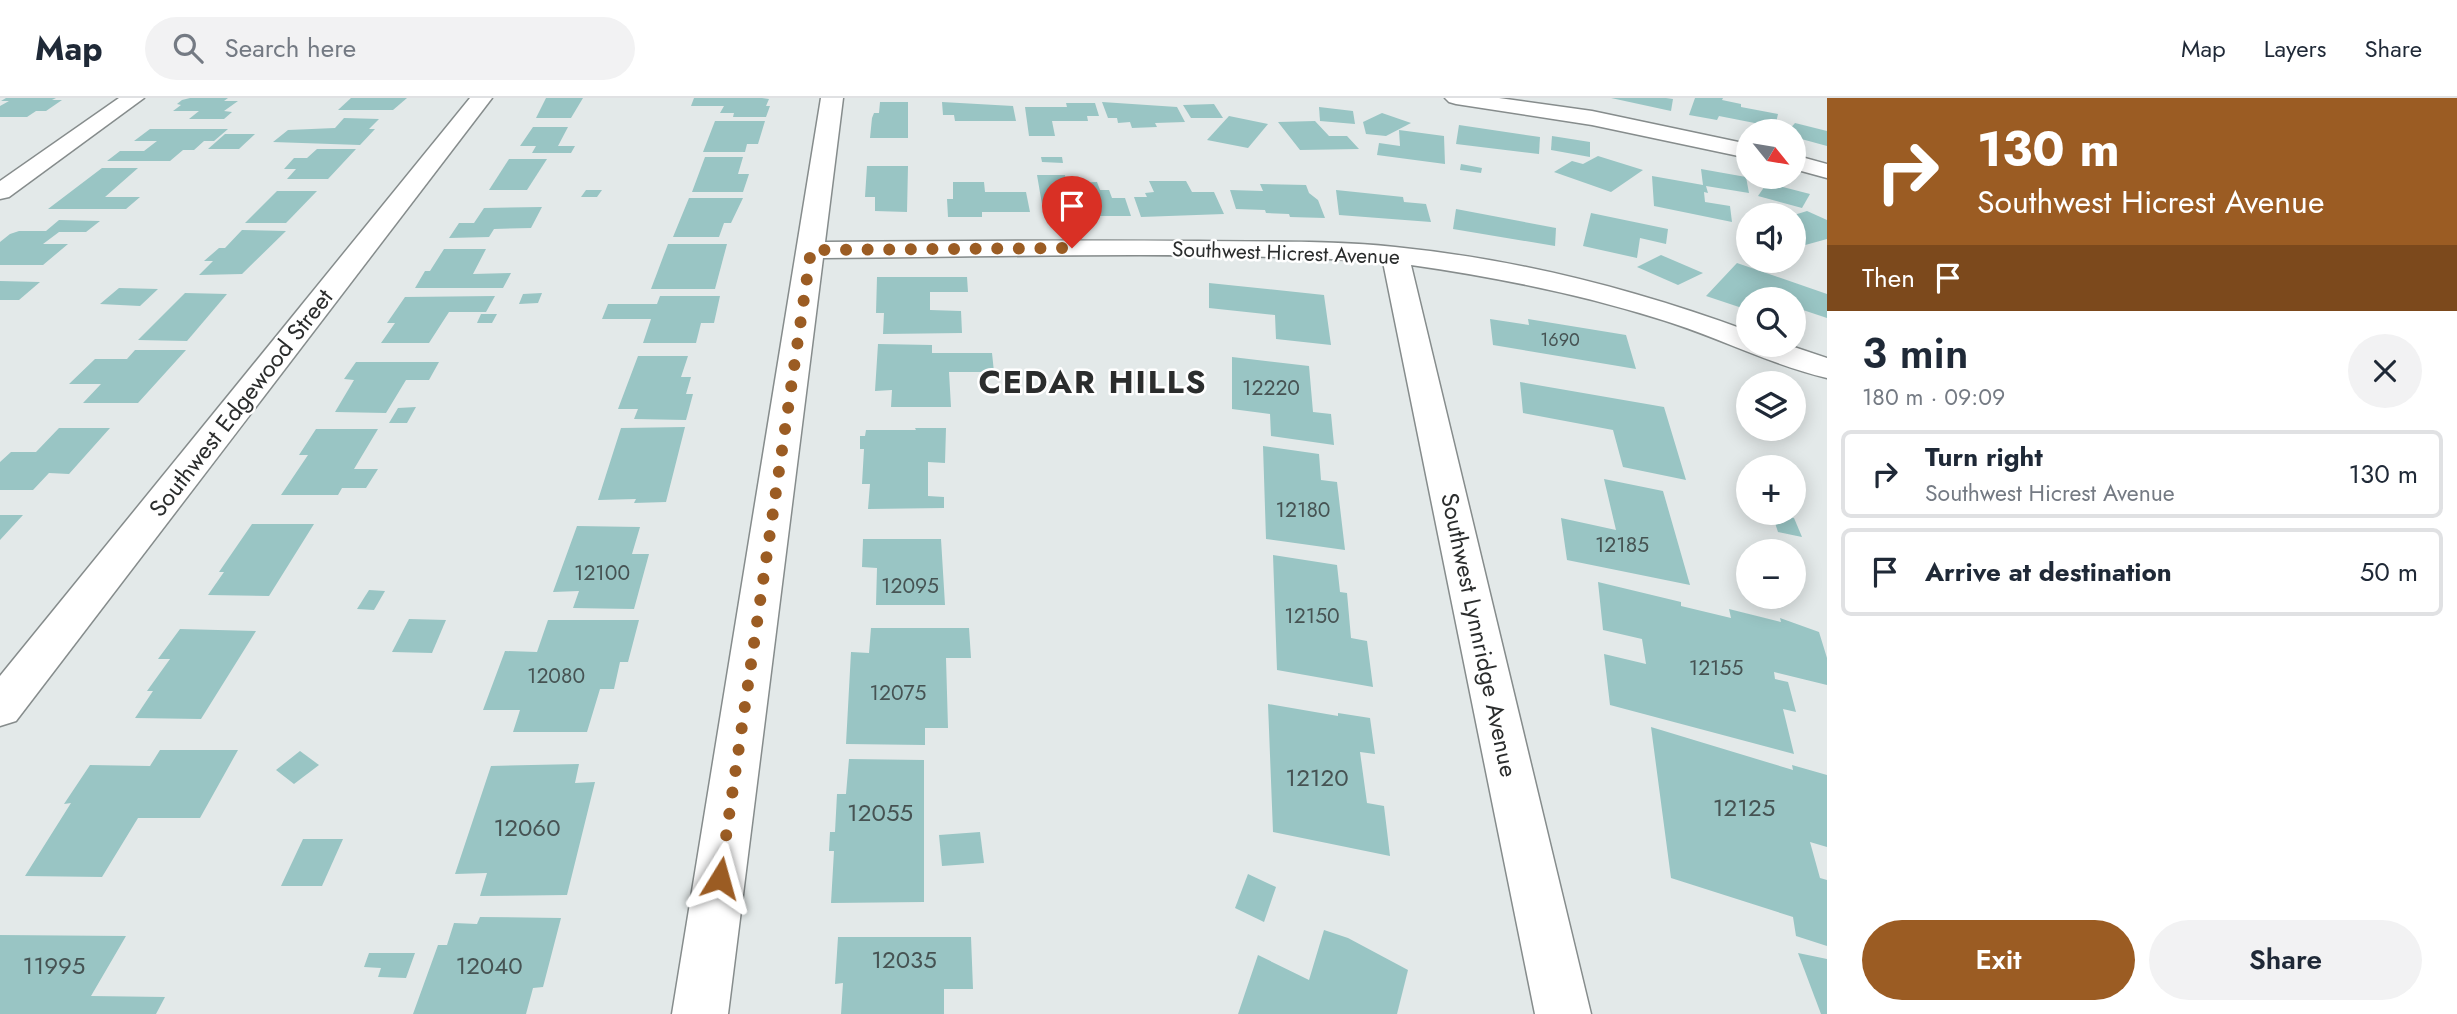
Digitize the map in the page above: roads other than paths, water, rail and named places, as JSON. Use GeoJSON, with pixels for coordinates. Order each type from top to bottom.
{"type":"FeatureCollection","features":[{"type":"Feature","properties":{"kind":"street"},"geometry":{"type":"LineString","coordinates":[[0,192],[133,98]]}},
{"type":"Feature","properties":{"kind":"street","name":"Southwest Edgewood Street"},"geometry":{"type":"LineString","coordinates":[[0,708],[481,98]]}},
{"type":"Feature","properties":{"kind":"street"},"geometry":{"type":"LineString","coordinates":[[700,1014],[832,98]]}},
{"type":"Feature","properties":{"kind":"street"},"geometry":{"type":"LineString","coordinates":[[1456,98],[1592,118],[1736,148]]}},
{"type":"Feature","properties":{"kind":"street"},"geometry":{"type":"LineString","coordinates":[[1806,165],[1827,171]]}},
{"type":"Feature","properties":{"kind":"street","name":"Southwest Hicrest Avenue"},"geometry":{"type":"LineString","coordinates":[[811,250],[1072,248],[1334,251],[1395,255],[1500,270],[1575,286],[1669,312],[1736,337]]}},
{"type":"Feature","properties":{"kind":"street","name":"Southwest Lynnridge Avenue"},"geometry":{"type":"LineString","coordinates":[[1395,255],[1563,1014]]}},
{"type":"Feature","properties":{"kind":"street"},"geometry":{"type":"LineString","coordinates":[[1793,357],[1827,369]]}},
{"type":"Feature","properties":{"kind":"district","name":"CEDAR HILLS"},"geometry":{"type":"Point","coordinates":[1093,382]}}]}
